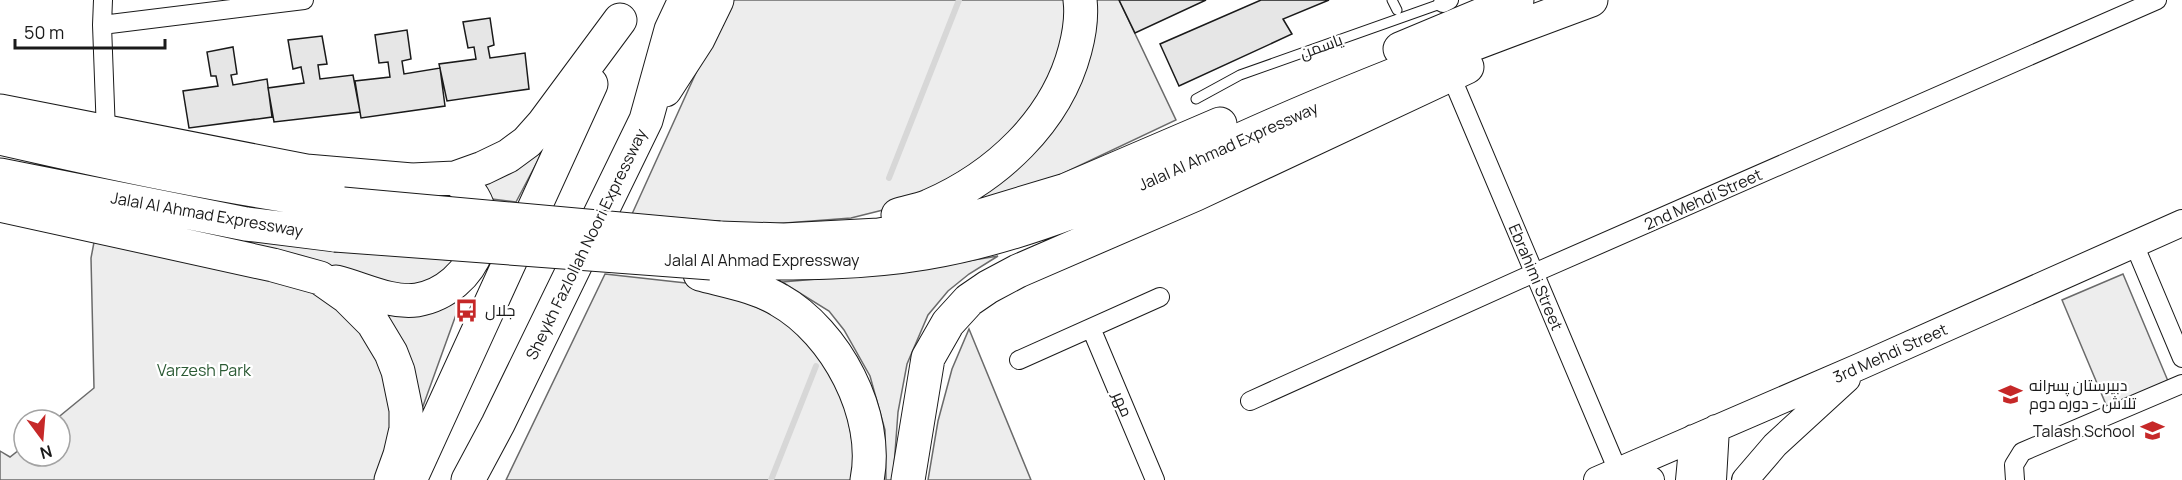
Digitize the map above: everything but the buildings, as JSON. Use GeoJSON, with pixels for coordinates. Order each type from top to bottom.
{"type":"FeatureCollection","features":[{"type":"Feature","properties":{"kind":"highway","name":"Sheykh Fazlollah Noori Expressway"},"geometry":{"type":"LineString","coordinates":[[468,480],[498,424],[646,120],[671,30],[685,0]]}},
{"type":"Feature","properties":{"kind":"highway"},"geometry":{"type":"LineString","coordinates":[[646,120],[698,39],[717,0]]}},
{"type":"Feature","properties":{"kind":"highway"},"geometry":{"type":"LineString","coordinates":[[715,250],[842,228],[928,207],[995,167],[1024,140],[1052,107],[1068,74],[1078,37],[1080,0]]}},
{"type":"Feature","properties":{"kind":"highway","name":"Jalal Al Ahmad Expressway"},"geometry":{"type":"LineString","coordinates":[[0,138],[149,172],[261,193],[339,219],[644,259],[784,240],[879,235],[970,219],[1066,190],[1517,0]]}},
{"type":"Feature","properties":{"kind":"highway","name":"Jalal Al Ahmad Expressway"},"geometry":{"type":"LineString","coordinates":[[0,175],[246,224],[339,219],[715,250],[827,263],[874,259],[925,253],[1024,229],[1076,212],[1369,83],[1591,0]]}},
{"type":"Feature","properties":{"kind":"highway"},"geometry":{"type":"LineString","coordinates":[[908,480],[928,358],[948,323],[969,300],[988,287],[1018,272],[1175,203],[1450,75],[1599,0]]}},
{"type":"Feature","properties":{"kind":"highway"},"geometry":{"type":"LineString","coordinates":[[0,111],[306,171],[412,180],[455,178],[508,156],[527,142],[543,124],[624,10]]}},
{"type":"Feature","properties":{"kind":"highway"},"geometry":{"type":"LineString","coordinates":[[410,480],[624,10]]}},
{"type":"Feature","properties":{"kind":"highway"},"geometry":{"type":"LineString","coordinates":[[0,205],[273,265],[393,298],[415,300],[430,297],[450,286],[469,267],[480,245],[482,223],[474,197],[466,186],[455,178]]}},
{"type":"Feature","properties":{"kind":"highway"},"geometry":{"type":"LineString","coordinates":[[644,259],[748,287],[779,299],[814,328],[842,364],[863,410],[870,450],[867,480]]}},
{"type":"Feature","properties":{"kind":"highway"},"geometry":{"type":"LineString","coordinates":[[320,278],[347,297],[373,323],[391,353],[398,371],[406,410],[406,429],[391,480]]}},
{"type":"Feature","properties":{"kind":"highway"},"geometry":{"type":"LineString","coordinates":[[484,480],[498,424]]}},
{"type":"Feature","properties":{"kind":"street"},"geometry":{"type":"LineString","coordinates":[[103,0],[106,133]]}},
{"type":"Feature","properties":{"kind":"street"},"geometry":{"type":"LineString","coordinates":[[102,25],[303,0]]}},
{"type":"Feature","properties":{"kind":"street","name":"2nd Mehdi Street"},"geometry":{"type":"LineString","coordinates":[[1250,401],[1534,273],[2157,0]]}},
{"type":"Feature","properties":{"kind":"street","name":"Ebrahimi Street"},"geometry":{"type":"LineString","coordinates":[[1454,83],[1534,273],[1607,475]]}},
{"type":"Feature","properties":{"kind":"street","name":"3rd Mehdi Street"},"geometry":{"type":"LineString","coordinates":[[1607,475],[1861,366],[2182,223]]}},
{"type":"Feature","properties":{"kind":"street"},"geometry":{"type":"LineString","coordinates":[[2134,244],[2182,358]]}},
{"type":"Feature","properties":{"kind":"street"},"geometry":{"type":"LineString","coordinates":[[1019,360],[1160,297]]}},
{"type":"Feature","properties":{"kind":"street","name":"مهر"},"geometry":{"type":"LineString","coordinates":[[1091,328],[1155,480]]}},
{"type":"Feature","properties":{"kind":"street"},"geometry":{"type":"LineString","coordinates":[[1745,480],[1775,445],[1861,366]]}},
{"type":"Feature","properties":{"kind":"street"},"geometry":{"type":"LineString","coordinates":[[2015,480],[2014,465],[2022,452],[2182,384]]}},
{"type":"Feature","properties":{"kind":"street"},"geometry":{"type":"LineString","coordinates":[[1689,480],[1705,433]]}},
{"type":"Feature","properties":{"kind":"street"},"geometry":{"type":"LineString","coordinates":[[1705,433],[1713,480]]}},
{"type":"Feature","properties":{"kind":"street"},"geometry":{"type":"LineString","coordinates":[[1607,475],[1651,480]]}},
{"type":"Feature","properties":{"kind":"lane"},"geometry":{"type":"LineString","coordinates":[[1392,0],[1397,10]]}},
{"type":"Feature","properties":{"kind":"lane","name":"یاسمن"},"geometry":{"type":"LineString","coordinates":[[1196,99],[1240,75],[1446,1]]}},
{"type":"Feature","properties":{"kind":"shaded area"},"geometry":{"type":"Polygon","coordinates":[[[729,0],[1072,0],[1071,35],[1018,136],[907,204],[851,218],[759,225],[632,214],[729,0]]]}},
{"type":"Feature","properties":{"kind":"shaded area"},"geometry":{"type":"Polygon","coordinates":[[[1095,0],[1119,0],[1176,120],[1030,189],[965,204],[1011,172],[1095,0]]]}},
{"type":"Feature","properties":{"kind":"shaded area"},"geometry":{"type":"Polygon","coordinates":[[[563,113],[516,202],[484,198],[478,182],[563,113]]]}},
{"type":"Feature","properties":{"kind":"shaded area"},"geometry":{"type":"Polygon","coordinates":[[[0,187],[290,242],[467,262],[422,294],[0,187]]]}},
{"type":"Feature","properties":{"kind":"shaded area","name":"Varzesh Park"},"geometry":{"type":"Polygon","coordinates":[[[95,237],[337,297],[396,383],[384,480],[0,480],[0,451],[10,457],[12,455],[12,468],[72,468],[72,408],[70,408],[94,388],[91,258],[95,237]]]}},
{"type":"Feature","properties":{"kind":"shaded area"},"geometry":{"type":"Polygon","coordinates":[[[998,256],[969,274],[948,291],[928,315],[907,364],[898,412],[893,480],[886,480],[885,430],[870,376],[844,330],[829,311],[782,282],[900,272],[998,256]]]}},
{"type":"Feature","properties":{"kind":"shaded area"},"geometry":{"type":"Polygon","coordinates":[[[605,274],[704,285],[791,322],[842,384],[859,480],[506,480],[605,274]]]}},
{"type":"Feature","properties":{"kind":"shaded area"},"geometry":{"type":"Polygon","coordinates":[[[2123,274],[2168,381],[2107,407],[2062,300],[2123,274]]]}},
{"type":"Feature","properties":{"kind":"shaded area"},"geometry":{"type":"Polygon","coordinates":[[[466,287],[409,445],[371,300],[466,287]]]}},
{"type":"Feature","properties":{"kind":"shaded area"},"geometry":{"type":"Polygon","coordinates":[[[969,329],[1031,480],[928,480],[938,421],[952,369],[969,329]]]}},
{"type":"Feature","properties":{"kind":"waterway"},"geometry":{"type":"LineString","coordinates":[[889,178],[959,0]]}},
{"type":"Feature","properties":{"kind":"waterway"},"geometry":{"type":"LineString","coordinates":[[771,480],[816,366]]}},
{"type":"Feature","properties":{"kind":"place","name":"جلال"},"geometry":{"type":"Point","coordinates":[467,310]}},
{"type":"Feature","properties":{"kind":"place","name":"دبیرستان پسرانه تلاش - دوره دوم"},"geometry":{"type":"Point","coordinates":[2011,394]}},
{"type":"Feature","properties":{"kind":"place","name":"Talash School"},"geometry":{"type":"Point","coordinates":[2153,431]}}]}
